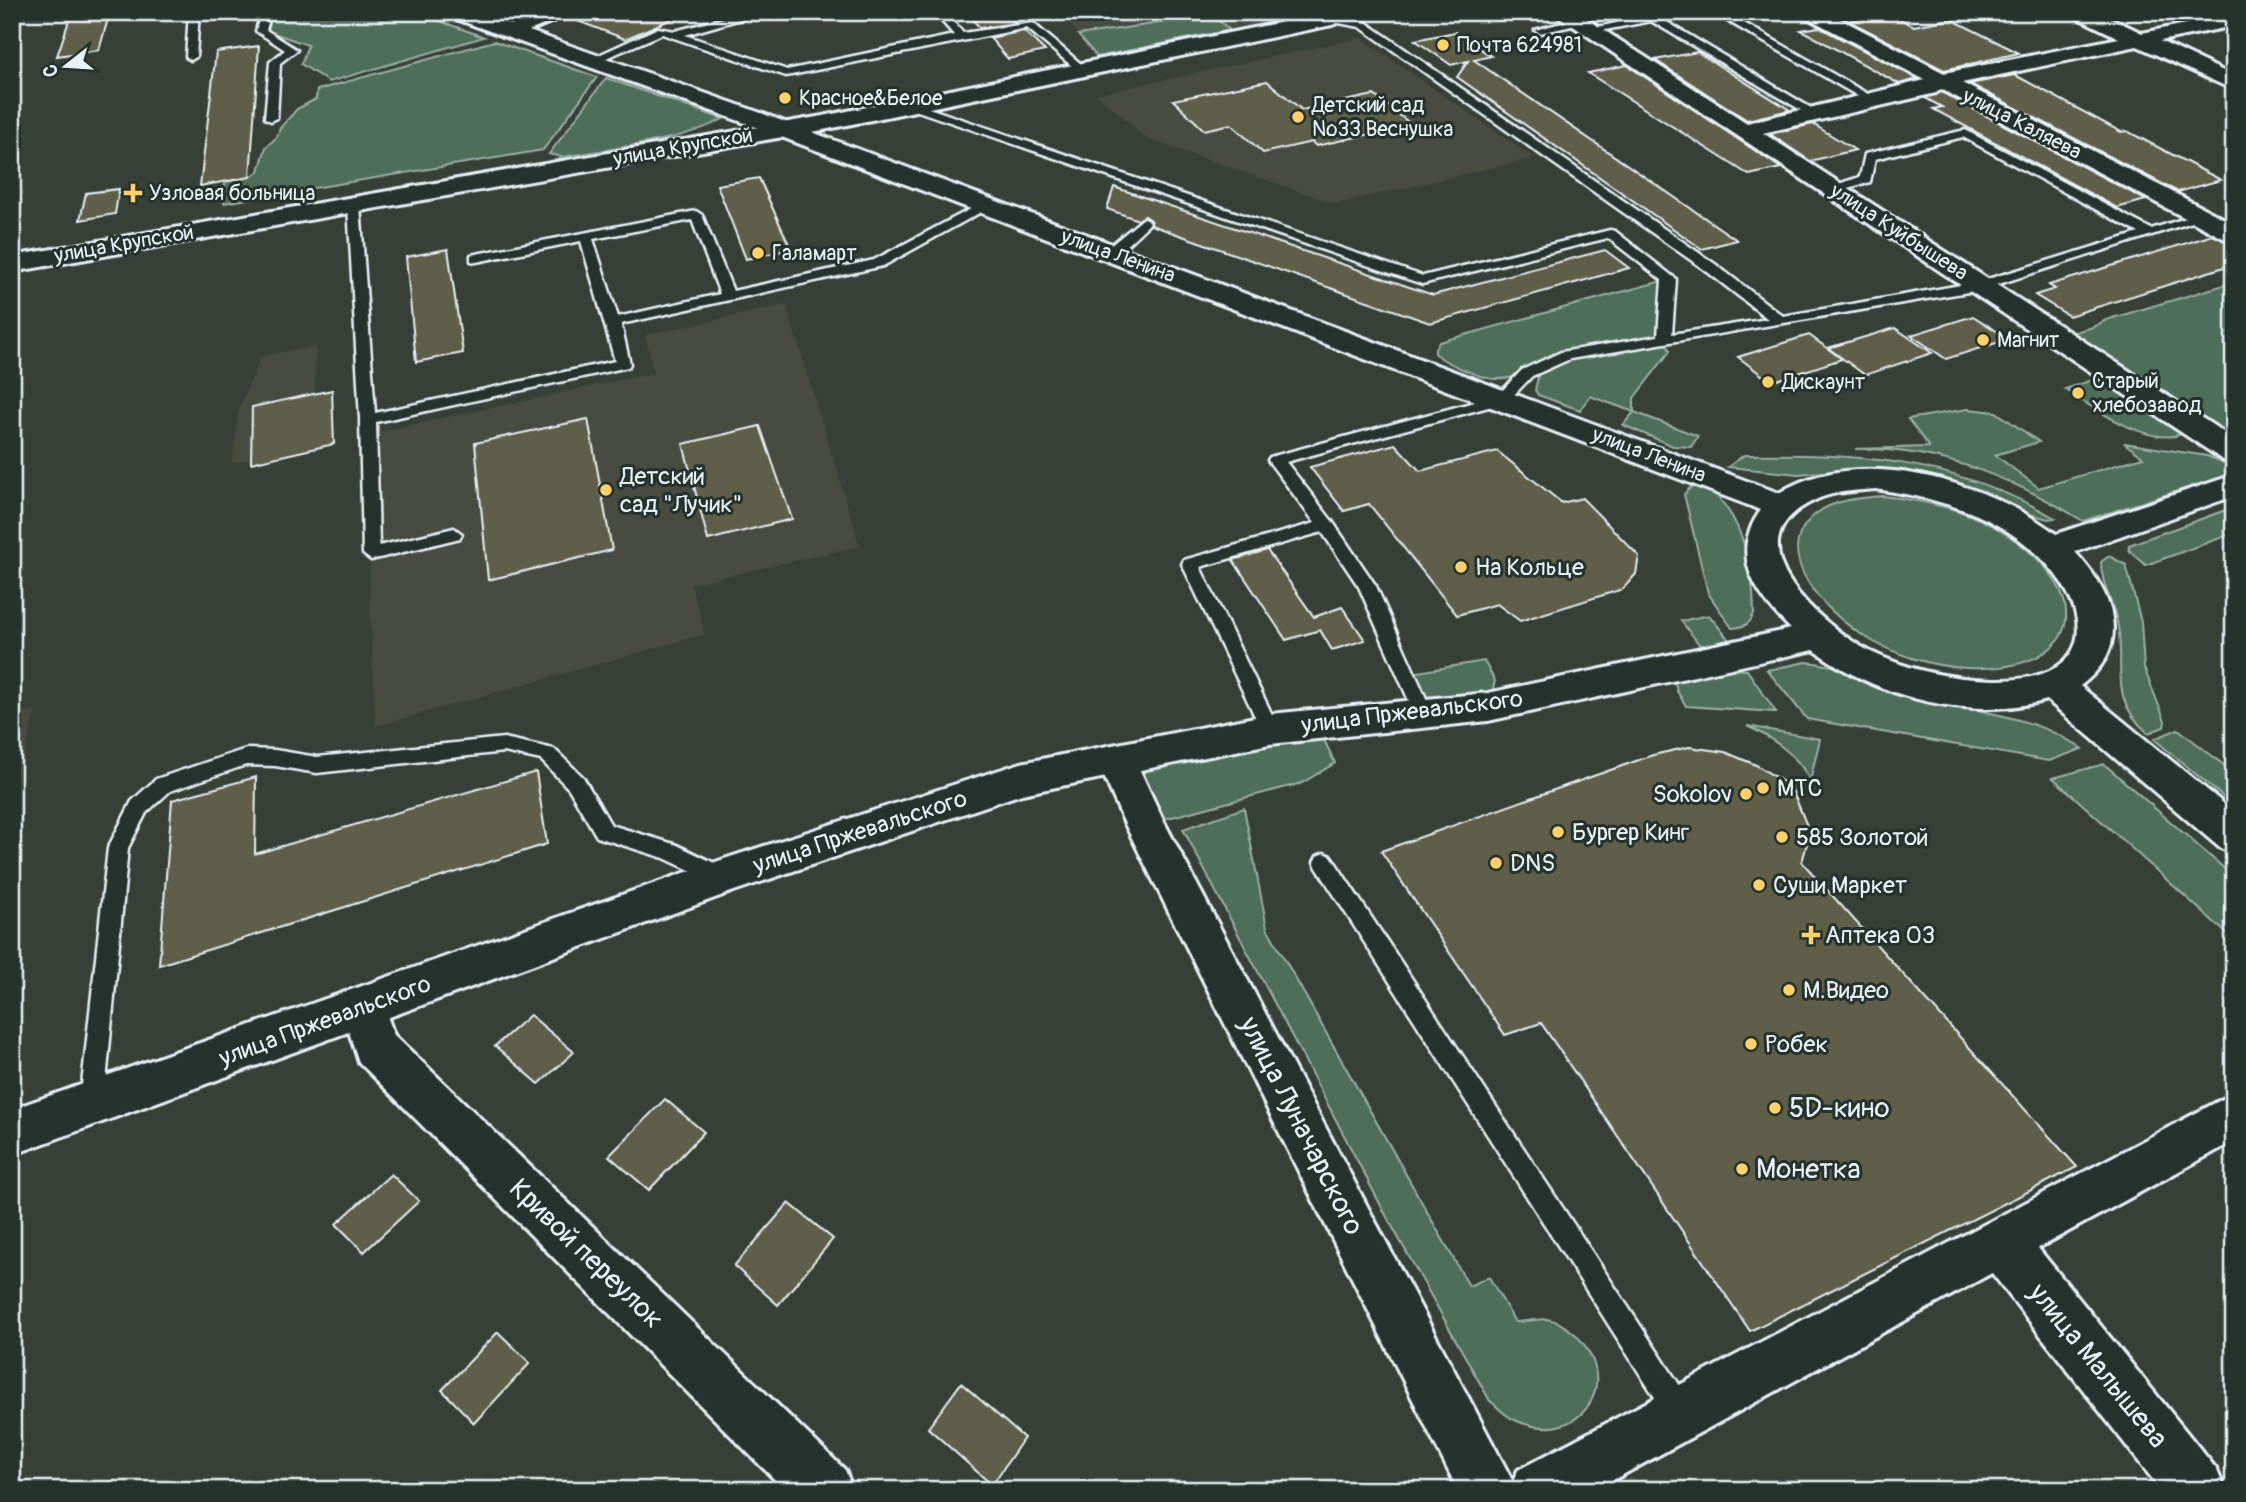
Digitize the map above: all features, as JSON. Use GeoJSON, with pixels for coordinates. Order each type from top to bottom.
{"type":"FeatureCollection","features":[{"type":"Feature","properties":{"kind":"street","name":"улица Ленина"},"geometry":{"type":"LineString","coordinates":[[455,12],[593,60],[986,206],[1780,505]]}},
{"type":"Feature","properties":{"kind":"street"},"geometry":{"type":"LineString","coordinates":[[510,32],[558,12]]}},
{"type":"Feature","properties":{"kind":"street","name":"улица Каляева"},"geometry":{"type":"LineString","coordinates":[[1811,12],[2234,234]]}},
{"type":"Feature","properties":{"kind":"street"},"geometry":{"type":"LineString","coordinates":[[2081,12],[2234,84]]}},
{"type":"Feature","properties":{"kind":"street","name":"улица Крупской"},"geometry":{"type":"LineString","coordinates":[[12,264],[781,130],[1341,16]]}},
{"type":"Feature","properties":{"kind":"street"},"geometry":{"type":"LineString","coordinates":[[1744,131],[1928,88],[1939,81],[2234,20]]}},
{"type":"Feature","properties":{"kind":"street","name":"улица Куйбышева"},"geometry":{"type":"LineString","coordinates":[[1577,22],[2234,453]]}},
{"type":"Feature","properties":{"kind":"street"},"geometry":{"type":"LineString","coordinates":[[1863,479],[1899,481],[1975,502],[2021,526],[2051,548],[2076,573],[2087,591],[2097,626],[2095,643],[2088,658],[2076,671],[2052,684],[2014,694],[1987,695],[1928,687],[1870,666],[1819,636],[1783,600],[1764,564],[1763,531],[1780,505],[1794,495],[1830,482],[1863,479]]}},
{"type":"Feature","properties":{"kind":"street"},"geometry":{"type":"LineString","coordinates":[[2051,548],[2234,485]]}},
{"type":"Feature","properties":{"kind":"street","name":"улица Пржевальского"},"geometry":{"type":"LineString","coordinates":[[12,1132],[724,877],[1021,779],[1270,729],[1488,707],[1738,651],[1819,636]]}},
{"type":"Feature","properties":{"kind":"street"},"geometry":{"type":"LineString","coordinates":[[2052,684],[2144,761],[2229,825]]}},
{"type":"Feature","properties":{"kind":"street","name":"улица Луначарского"},"geometry":{"type":"LineString","coordinates":[[1116,760],[1145,824],[1488,1490]]}},
{"type":"Feature","properties":{"kind":"street","name":"Кривой переулок"},"geometry":{"type":"LineString","coordinates":[[363,1008],[375,1047],[825,1490]]}},
{"type":"Feature","properties":{"kind":"street"},"geometry":{"type":"LineString","coordinates":[[1538,1490],[1680,1411],[2234,1116]]}},
{"type":"Feature","properties":{"kind":"street","name":"улица Малышева"},"geometry":{"type":"LineString","coordinates":[[2000,1242],[2197,1490]]}},
{"type":"Feature","properties":{"kind":"lane"},"geometry":{"type":"LineString","coordinates":[[191,57],[194,12]]}},
{"type":"Feature","properties":{"kind":"lane"},"geometry":{"type":"LineString","coordinates":[[266,12],[261,32],[292,50],[275,62],[271,118]]}},
{"type":"Feature","properties":{"kind":"lane"},"geometry":{"type":"LineString","coordinates":[[676,34],[760,12]]}},
{"type":"Feature","properties":{"kind":"lane"},"geometry":{"type":"LineString","coordinates":[[939,12],[961,37]]}},
{"type":"Feature","properties":{"kind":"lane"},"geometry":{"type":"LineString","coordinates":[[1540,30],[1577,22],[1654,18],[1680,12]]}},
{"type":"Feature","properties":{"kind":"lane"},"geometry":{"type":"LineString","coordinates":[[1717,12],[1874,101]]}},
{"type":"Feature","properties":{"kind":"lane"},"geometry":{"type":"LineString","coordinates":[[1341,16],[1363,25],[1710,267],[1780,321]]}},
{"type":"Feature","properties":{"kind":"lane"},"geometry":{"type":"LineString","coordinates":[[1654,18],[1815,114]]}},
{"type":"Feature","properties":{"kind":"lane"},"geometry":{"type":"LineString","coordinates":[[593,60],[662,30],[786,73],[1029,25],[1083,70]]}},
{"type":"Feature","properties":{"kind":"lane"},"geometry":{"type":"LineString","coordinates":[[910,105],[1169,199],[1422,280],[1610,234],[1669,279],[1664,339]]}},
{"type":"Feature","properties":{"kind":"lane"},"geometry":{"type":"LineString","coordinates":[[1832,188],[1866,179],[1868,157],[1965,133],[2149,233]]}},
{"type":"Feature","properties":{"kind":"lane"},"geometry":{"type":"LineString","coordinates":[[354,205],[368,419],[371,554],[454,534]]}},
{"type":"Feature","properties":{"kind":"lane"},"geometry":{"type":"LineString","coordinates":[[613,322],[878,263],[986,206]]}},
{"type":"Feature","properties":{"kind":"lane"},"geometry":{"type":"LineString","coordinates":[[476,258],[696,215],[728,298]]}},
{"type":"Feature","properties":{"kind":"lane"},"geometry":{"type":"LineString","coordinates":[[1424,714],[1367,586],[1326,525],[1276,460],[1502,399],[1527,373],[1566,355],[1980,286],[2202,217]]}},
{"type":"Feature","properties":{"kind":"lane"},"geometry":{"type":"LineString","coordinates":[[1110,253],[1144,222]]}},
{"type":"Feature","properties":{"kind":"lane"},"geometry":{"type":"LineString","coordinates":[[368,419],[623,364],[586,236]]}},
{"type":"Feature","properties":{"kind":"lane"},"geometry":{"type":"LineString","coordinates":[[1270,729],[1190,564],[1326,525]]}},
{"type":"Feature","properties":{"kind":"lane"},"geometry":{"type":"LineString","coordinates":[[92,1103],[118,848],[139,807],[163,785],[246,757],[275,758],[317,765],[504,745],[547,754],[576,783],[604,831],[670,851],[724,877]]}},
{"type":"Feature","properties":{"kind":"lane"},"geometry":{"type":"LineString","coordinates":[[1324,862],[1680,1411]]}},
{"type":"Feature","properties":{"kind":"shaded area"},"geometry":{"type":"Polygon","coordinates":[[[1060,12],[1318,12],[1097,57],[1060,12]]]}},
{"type":"Feature","properties":{"kind":"shaded area","name":"Детский сад №33 Веснушка"},"geometry":{"type":"Polygon","coordinates":[[[1361,38],[1534,158],[1336,204],[1147,139],[1097,94],[1361,38]]]}},
{"type":"Feature","properties":{"kind":"shaded area","name":"Детский сад \"Лучик\""},"geometry":{"type":"Polygon","coordinates":[[[786,305],[860,546],[691,584],[705,634],[376,726],[370,610],[369,434],[654,373],[645,335],[786,305]]]}},
{"type":"Feature","properties":{"kind":"shaded area"},"geometry":{"type":"Polygon","coordinates":[[[316,346],[313,444],[232,463],[239,409],[261,356],[316,346]]]}},
{"type":"Feature","properties":{"kind":"shaded area"},"geometry":{"type":"Polygon","coordinates":[[[35,711],[12,809],[12,712],[35,711]]]}},
{"type":"Feature","properties":{"kind":"green space"},"geometry":{"type":"Polygon","coordinates":[[[273,12],[415,12],[484,37],[329,82],[301,64],[308,45],[268,31],[273,12]]]}},
{"type":"Feature","properties":{"kind":"green space"},"geometry":{"type":"Polygon","coordinates":[[[1213,16],[1230,30],[1097,57],[1078,35],[1213,16]]]}},
{"type":"Feature","properties":{"kind":"green space"},"geometry":{"type":"Polygon","coordinates":[[[494,41],[597,77],[543,150],[224,203],[225,182],[250,177],[259,171],[266,147],[277,137],[280,128],[297,109],[316,99],[317,90],[494,41]]]}},
{"type":"Feature","properties":{"kind":"green space"},"geometry":{"type":"Polygon","coordinates":[[[606,78],[723,119],[667,139],[562,157],[549,154],[606,78]]]}},
{"type":"Feature","properties":{"kind":"green space"},"geometry":{"type":"Polygon","coordinates":[[[1669,279],[1665,339],[1670,351],[1634,398],[1634,412],[1590,396],[1580,410],[1538,395],[1535,390],[1538,377],[1527,375],[1495,379],[1482,376],[1439,357],[1435,348],[1439,342],[1669,279]]]}},
{"type":"Feature","properties":{"kind":"green space"},"geometry":{"type":"Polygon","coordinates":[[[2234,282],[2234,445],[2064,335],[2093,327],[2106,320],[2234,282]]]}},
{"type":"Feature","properties":{"kind":"green space"},"geometry":{"type":"Polygon","coordinates":[[[2104,376],[2184,433],[2170,436],[2139,431],[2105,415],[2065,389],[2104,376]]]}},
{"type":"Feature","properties":{"kind":"green space"},"geometry":{"type":"Polygon","coordinates":[[[1968,409],[1996,412],[2039,442],[1995,455],[2039,488],[2143,457],[2124,443],[2207,456],[2233,466],[2234,473],[2083,521],[2030,491],[1974,468],[1916,453],[1855,449],[1929,447],[1908,419],[1968,409]]]}},
{"type":"Feature","properties":{"kind":"green space"},"geometry":{"type":"Polygon","coordinates":[[[1634,412],[1698,436],[1691,447],[1673,446],[1623,425],[1634,412]]]}},
{"type":"Feature","properties":{"kind":"green space"},"geometry":{"type":"Polygon","coordinates":[[[1744,455],[1866,458],[1904,464],[1980,483],[2055,518],[2029,514],[1979,491],[1923,474],[1859,469],[1798,474],[1728,467],[1744,455]]]}},
{"type":"Feature","properties":{"kind":"green space"},"geometry":{"type":"Polygon","coordinates":[[[1697,481],[1725,505],[1742,538],[1751,576],[1754,613],[1751,620],[1743,626],[1732,628],[1708,593],[1684,494],[1697,481]]]}},
{"type":"Feature","properties":{"kind":"green space"},"geometry":{"type":"Polygon","coordinates":[[[1883,496],[1932,504],[1980,519],[2009,536],[2038,559],[2056,583],[2065,606],[2064,627],[2054,645],[2034,658],[2005,666],[1954,667],[1899,654],[1862,635],[1832,611],[1806,580],[1799,562],[1797,545],[1803,528],[1824,508],[1849,500],[1883,496]]]}},
{"type":"Feature","properties":{"kind":"green space"},"geometry":{"type":"Polygon","coordinates":[[[2234,507],[2234,533],[2146,565],[2129,550],[2129,545],[2234,507]]]}},
{"type":"Feature","properties":{"kind":"green space"},"geometry":{"type":"Polygon","coordinates":[[[2109,556],[2126,565],[2141,622],[2144,668],[2165,721],[2164,727],[2148,733],[2135,719],[2122,693],[2117,621],[2101,570],[2101,562],[2109,556]]]}},
{"type":"Feature","properties":{"kind":"green space"},"geometry":{"type":"Polygon","coordinates":[[[1709,615],[1738,651],[1710,658],[1681,621],[1709,615]]]}},
{"type":"Feature","properties":{"kind":"green space"},"geometry":{"type":"Polygon","coordinates":[[[1484,661],[1495,681],[1488,707],[1424,714],[1406,674],[1484,661]]]}},
{"type":"Feature","properties":{"kind":"green space"},"geometry":{"type":"Polygon","coordinates":[[[1806,662],[1841,668],[1941,701],[2031,724],[2049,730],[2082,749],[2049,761],[1807,719],[1767,670],[1806,662]]]}},
{"type":"Feature","properties":{"kind":"green space"},"geometry":{"type":"Polygon","coordinates":[[[1671,667],[1747,670],[1776,712],[1686,706],[1677,691],[1671,667]]]}},
{"type":"Feature","properties":{"kind":"green space"},"geometry":{"type":"Polygon","coordinates":[[[1317,725],[1335,763],[1302,783],[1145,824],[1116,760],[1317,725]]]}},
{"type":"Feature","properties":{"kind":"green space"},"geometry":{"type":"Polygon","coordinates":[[[1747,726],[1820,739],[1810,781],[1799,763],[1784,748],[1747,726]]]}},
{"type":"Feature","properties":{"kind":"green space"},"geometry":{"type":"Polygon","coordinates":[[[2178,729],[2234,773],[2234,806],[2154,739],[2178,729]]]}},
{"type":"Feature","properties":{"kind":"green space"},"geometry":{"type":"Polygon","coordinates":[[[2104,764],[2234,877],[2234,940],[2053,778],[2104,764]]]}},
{"type":"Feature","properties":{"kind":"green space"},"geometry":{"type":"Polygon","coordinates":[[[1244,808],[1267,928],[1469,1286],[1489,1277],[1515,1322],[1547,1319],[1555,1321],[1575,1334],[1590,1354],[1596,1374],[1594,1392],[1586,1408],[1573,1420],[1555,1427],[1534,1426],[1511,1418],[1490,1401],[1388,1219],[1183,829],[1244,808]]]}},
{"type":"Feature","properties":{"kind":"building"},"geometry":{"type":"Polygon","coordinates":[[[72,12],[110,12],[99,50],[57,56],[72,12]]]}},
{"type":"Feature","properties":{"kind":"building"},"geometry":{"type":"Polygon","coordinates":[[[570,12],[688,12],[625,39],[567,17],[570,12]]]}},
{"type":"Feature","properties":{"kind":"building"},"geometry":{"type":"Polygon","coordinates":[[[966,12],[1005,12],[1016,23],[980,28],[966,12]]]}},
{"type":"Feature","properties":{"kind":"building"},"geometry":{"type":"Polygon","coordinates":[[[1888,13],[1914,26],[1951,19],[2019,53],[1944,70],[1849,21],[1888,13]]]}},
{"type":"Feature","properties":{"kind":"building"},"geometry":{"type":"Polygon","coordinates":[[[1819,27],[1918,79],[1899,84],[1801,30],[1819,27]]]}},
{"type":"Feature","properties":{"kind":"building"},"geometry":{"type":"Polygon","coordinates":[[[1024,31],[1045,51],[1008,59],[990,38],[1024,31]]]}},
{"type":"Feature","properties":{"kind":"building"},"geometry":{"type":"Polygon","coordinates":[[[1455,32],[1491,56],[1474,60],[1737,240],[1702,249],[1457,77],[1468,61],[1451,65],[1415,40],[1455,32]]]}},
{"type":"Feature","properties":{"kind":"building"},"geometry":{"type":"Polygon","coordinates":[[[259,46],[250,177],[200,186],[216,52],[259,46]]]}},
{"type":"Feature","properties":{"kind":"building"},"geometry":{"type":"Polygon","coordinates":[[[1697,52],[1790,110],[1747,120],[1655,60],[1697,52]]]}},
{"type":"Feature","properties":{"kind":"building"},"geometry":{"type":"Polygon","coordinates":[[[1627,65],[1781,168],[1749,175],[1588,73],[1627,65]]]}},
{"type":"Feature","properties":{"kind":"building"},"geometry":{"type":"Polygon","coordinates":[[[2015,75],[2121,132],[2127,131],[2221,180],[2178,192],[1970,84],[2015,75]]]}},
{"type":"Feature","properties":{"kind":"building"},"geometry":{"type":"Polygon","coordinates":[[[1267,81],[1302,110],[1374,95],[1412,125],[1316,146],[1312,142],[1263,153],[1231,124],[1204,130],[1173,100],[1267,81]]]}},
{"type":"Feature","properties":{"kind":"building"},"geometry":{"type":"Polygon","coordinates":[[[1941,92],[2146,200],[2117,208],[1933,109],[1942,107],[1925,98],[1941,92]]]}},
{"type":"Feature","properties":{"kind":"building"},"geometry":{"type":"Polygon","coordinates":[[[1813,124],[1855,150],[1810,161],[1770,134],[1813,124]]]}},
{"type":"Feature","properties":{"kind":"building"},"geometry":{"type":"Polygon","coordinates":[[[759,178],[791,249],[746,259],[717,185],[759,178]]]}},
{"type":"Feature","properties":{"kind":"building"},"geometry":{"type":"Polygon","coordinates":[[[1114,187],[1433,295],[1605,250],[1629,268],[1430,323],[1151,225],[1151,220],[1145,216],[1138,220],[1107,209],[1114,187]]]}},
{"type":"Feature","properties":{"kind":"building"},"geometry":{"type":"Polygon","coordinates":[[[119,189],[115,214],[80,220],[86,193],[119,189]]]}},
{"type":"Feature","properties":{"kind":"building"},"geometry":{"type":"Polygon","coordinates":[[[2213,235],[2234,244],[2234,264],[2069,316],[2035,295],[2055,289],[2049,285],[2213,235]]]}},
{"type":"Feature","properties":{"kind":"building"},"geometry":{"type":"Polygon","coordinates":[[[448,249],[463,353],[416,362],[406,257],[448,249]]]}},
{"type":"Feature","properties":{"kind":"building"},"geometry":{"type":"Polygon","coordinates":[[[1973,316],[2009,339],[1946,359],[1911,335],[1973,316]]]}},
{"type":"Feature","properties":{"kind":"building"},"geometry":{"type":"Polygon","coordinates":[[[1895,328],[1932,353],[1865,375],[1828,348],[1895,328]]]}},
{"type":"Feature","properties":{"kind":"building"},"geometry":{"type":"Polygon","coordinates":[[[1809,335],[1842,359],[1771,382],[1738,357],[1809,335]]]}},
{"type":"Feature","properties":{"kind":"building"},"geometry":{"type":"Polygon","coordinates":[[[332,390],[334,444],[251,463],[252,407],[332,390]]]}},
{"type":"Feature","properties":{"kind":"building"},"geometry":{"type":"Polygon","coordinates":[[[588,419],[612,550],[488,580],[475,443],[588,419]]]}},
{"type":"Feature","properties":{"kind":"building"},"geometry":{"type":"Polygon","coordinates":[[[760,426],[792,519],[708,540],[683,444],[760,426]]]}},
{"type":"Feature","properties":{"kind":"building","name":"На Кольце"},"geometry":{"type":"Polygon","coordinates":[[[1395,444],[1420,471],[1497,451],[1562,503],[1582,498],[1639,556],[1636,574],[1623,589],[1520,621],[1497,604],[1457,615],[1369,504],[1344,511],[1310,467],[1395,444]]]}},
{"type":"Feature","properties":{"kind":"building"},"geometry":{"type":"Polygon","coordinates":[[[1267,550],[1314,617],[1342,607],[1365,640],[1332,650],[1320,630],[1286,640],[1233,560],[1267,550]]]}},
{"type":"Feature","properties":{"kind":"building"},"geometry":{"type":"Polygon","coordinates":[[[1689,747],[1725,752],[1756,765],[1791,787],[1810,833],[1802,862],[2077,1167],[1750,1331],[1541,1023],[1505,1035],[1381,851],[1653,755],[1689,747]]]}},
{"type":"Feature","properties":{"kind":"building"},"geometry":{"type":"Polygon","coordinates":[[[536,772],[547,844],[159,965],[172,800],[256,777],[255,854],[536,772]]]}},
{"type":"Feature","properties":{"kind":"building"},"geometry":{"type":"Polygon","coordinates":[[[530,1015],[574,1052],[539,1084],[495,1046],[530,1015]]]}},
{"type":"Feature","properties":{"kind":"building"},"geometry":{"type":"Polygon","coordinates":[[[665,1099],[704,1132],[649,1190],[609,1156],[665,1099]]]}},
{"type":"Feature","properties":{"kind":"building"},"geometry":{"type":"Polygon","coordinates":[[[391,1174],[419,1201],[364,1252],[336,1224],[391,1174]]]}},
{"type":"Feature","properties":{"kind":"building"},"geometry":{"type":"Polygon","coordinates":[[[789,1203],[833,1239],[778,1305],[734,1266],[789,1203]]]}},
{"type":"Feature","properties":{"kind":"building"},"geometry":{"type":"Polygon","coordinates":[[[498,1332],[530,1363],[474,1423],[442,1390],[498,1332]]]}},
{"type":"Feature","properties":{"kind":"building"},"geometry":{"type":"Polygon","coordinates":[[[961,1383],[1024,1438],[992,1485],[928,1428],[961,1383]]]}},
{"type":"Feature","properties":{"kind":"place","name":"Почта 624981"},"geometry":{"type":"Point","coordinates":[1443,45]}},
{"type":"Feature","properties":{"kind":"place","name":"Красное&Белое"},"geometry":{"type":"Point","coordinates":[785,98]}},
{"type":"Feature","properties":{"kind":"place","name":"Детский сад №33 Веснушка"},"geometry":{"type":"Point","coordinates":[1298,117]}},
{"type":"Feature","properties":{"kind":"place","name":"Узловая больница"},"geometry":{"type":"Point","coordinates":[133,193]}},
{"type":"Feature","properties":{"kind":"place","name":"Галамарт"},"geometry":{"type":"Point","coordinates":[758,253]}},
{"type":"Feature","properties":{"kind":"place","name":"Магнит"},"geometry":{"type":"Point","coordinates":[1983,340]}},
{"type":"Feature","properties":{"kind":"place","name":"Дискаунт"},"geometry":{"type":"Point","coordinates":[1768,382]}},
{"type":"Feature","properties":{"kind":"place","name":"Старый хлебозавод"},"geometry":{"type":"Point","coordinates":[2078,393]}},
{"type":"Feature","properties":{"kind":"place","name":"Детский сад \"Лучик\""},"geometry":{"type":"Point","coordinates":[606,490]}},
{"type":"Feature","properties":{"kind":"place","name":"На Кольце"},"geometry":{"type":"Point","coordinates":[1461,567]}},
{"type":"Feature","properties":{"kind":"place","name":"МТС"},"geometry":{"type":"Point","coordinates":[1763,788]}},
{"type":"Feature","properties":{"kind":"place","name":"Sokolov"},"geometry":{"type":"Point","coordinates":[1746,794]}},
{"type":"Feature","properties":{"kind":"place","name":"Бургер Кинг"},"geometry":{"type":"Point","coordinates":[1558,832]}},
{"type":"Feature","properties":{"kind":"place","name":"585 Золотой"},"geometry":{"type":"Point","coordinates":[1782,837]}},
{"type":"Feature","properties":{"kind":"place","name":"DNS"},"geometry":{"type":"Point","coordinates":[1496,863]}},
{"type":"Feature","properties":{"kind":"place","name":"Суши Маркет"},"geometry":{"type":"Point","coordinates":[1759,885]}},
{"type":"Feature","properties":{"kind":"place","name":"Аптека 03"},"geometry":{"type":"Point","coordinates":[1811,935]}},
{"type":"Feature","properties":{"kind":"place","name":"М.Видео"},"geometry":{"type":"Point","coordinates":[1789,990]}},
{"type":"Feature","properties":{"kind":"place","name":"Робек"},"geometry":{"type":"Point","coordinates":[1751,1044]}},
{"type":"Feature","properties":{"kind":"place","name":"5D-кино"},"geometry":{"type":"Point","coordinates":[1775,1108]}},
{"type":"Feature","properties":{"kind":"place","name":"Монетка"},"geometry":{"type":"Point","coordinates":[1742,1169]}}]}
